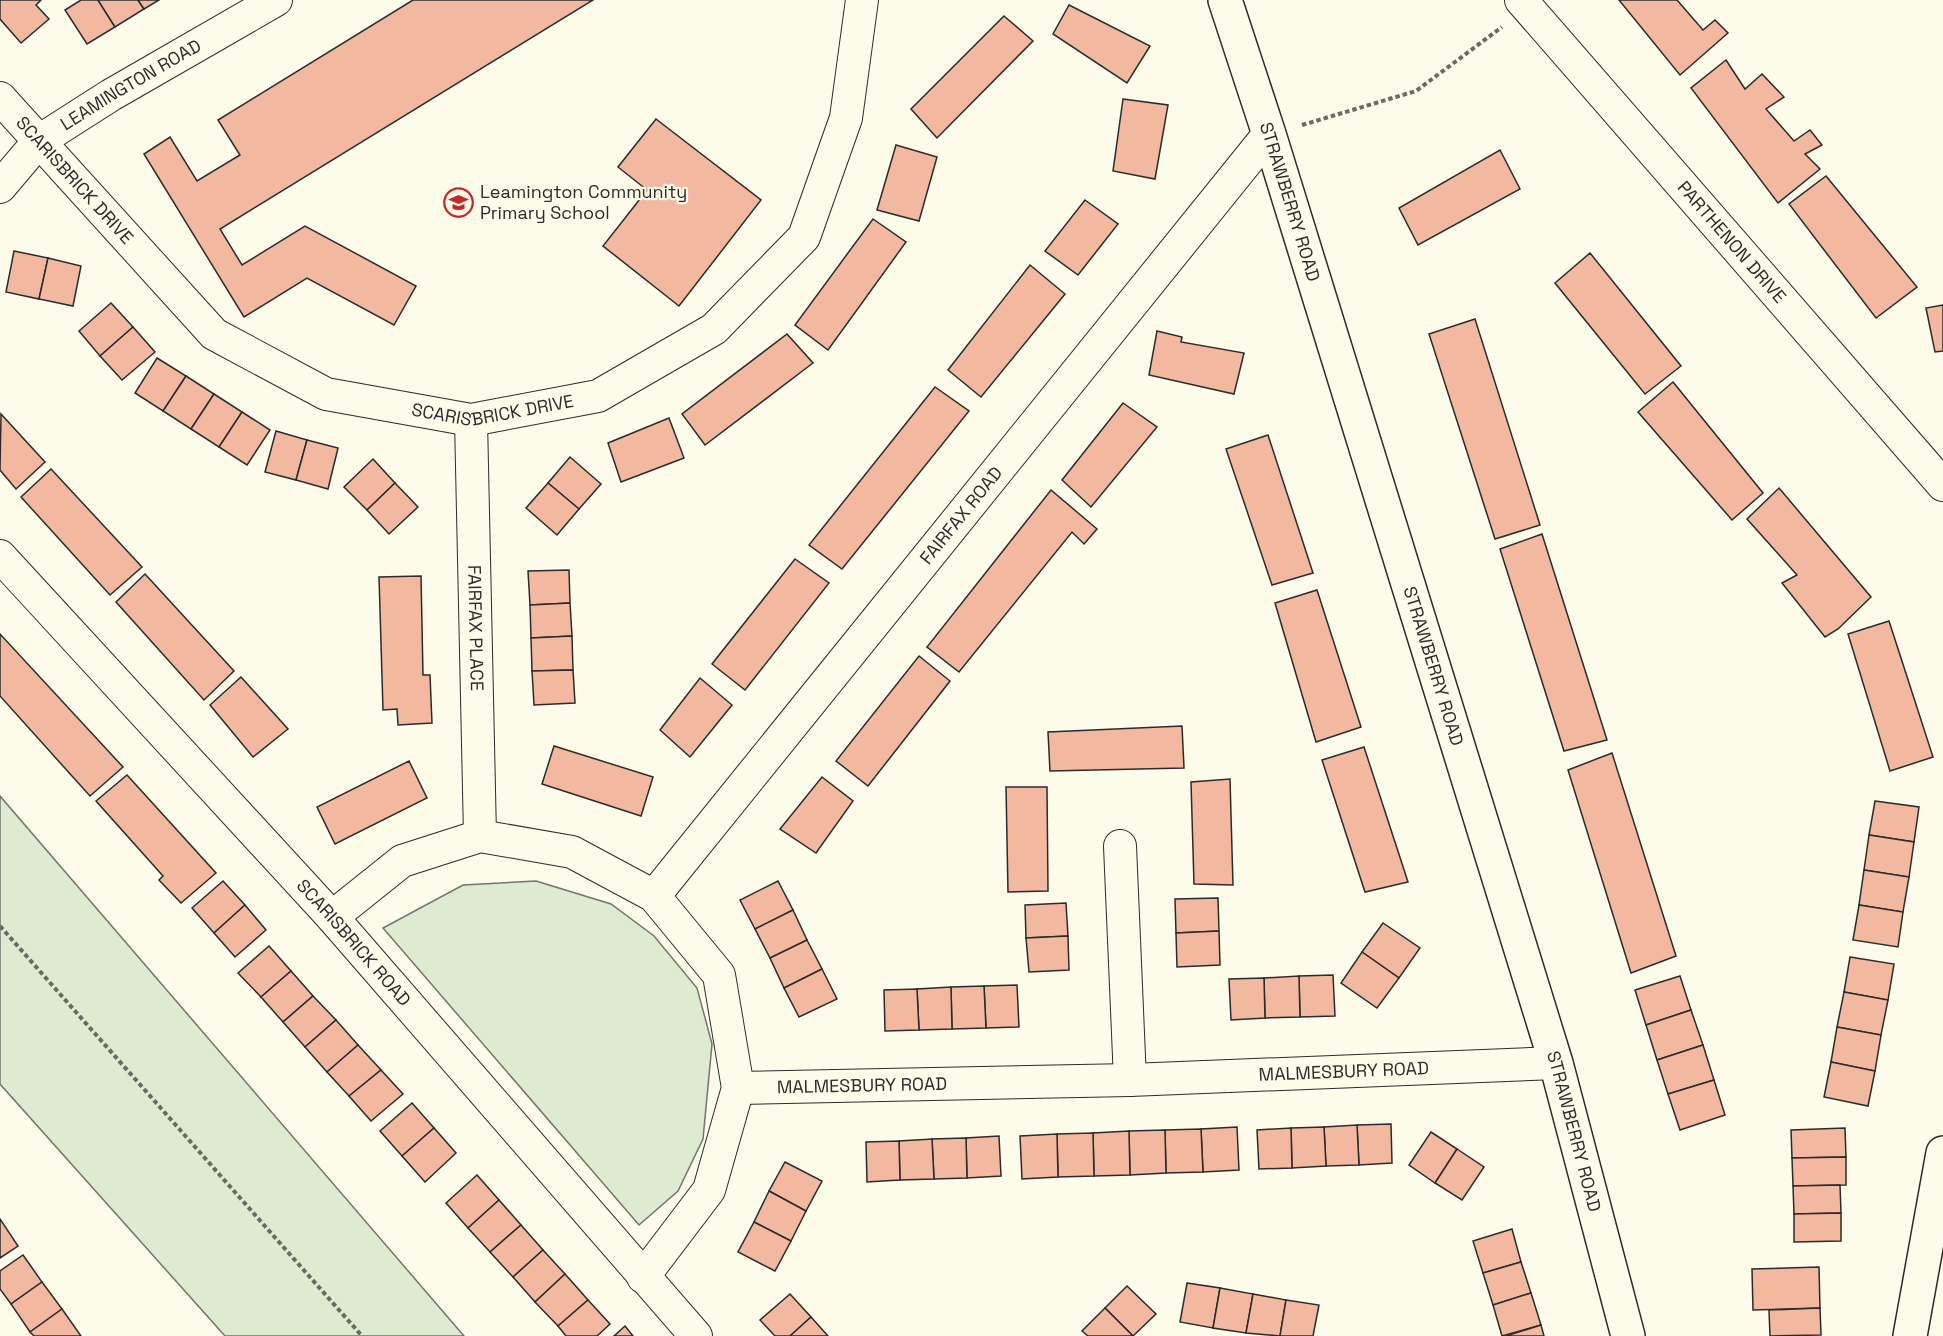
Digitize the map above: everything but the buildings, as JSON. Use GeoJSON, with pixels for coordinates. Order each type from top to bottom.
{"type":"FeatureCollection","features":[{"type":"Feature","properties":{"kind":"main road","name":"STRAWBERRY ROAD"},"geometry":{"type":"LineString","coordinates":[[1225,0],[1269,134],[1556,1063],[1628,1336]]}},
{"type":"Feature","properties":{"kind":"main road"},"geometry":{"type":"LineString","coordinates":[[1910,1336],[1943,1153]]}},
{"type":"Feature","properties":{"kind":"street","name":"LEAMINGTON ROAD"},"geometry":{"type":"LineString","coordinates":[[0,188],[39,141],[111,94],[276,0]]}},
{"type":"Feature","properties":{"kind":"street","name":"SCARISBRICK DRIVE"},"geometry":{"type":"LineString","coordinates":[[0,98],[214,334],[326,394],[471,420],[598,396],[714,329],[804,237],[846,118],[862,0]]}},
{"type":"Feature","properties":{"kind":"street","name":"PARTHENON DRIVE"},"geometry":{"type":"LineString","coordinates":[[1524,4],[1943,485]]}},
{"type":"Feature","properties":{"kind":"street","name":"FAIRFAX ROAD"},"geometry":{"type":"LineString","coordinates":[[654,896],[1269,134]]}},
{"type":"Feature","properties":{"kind":"street","name":"FAIRFAX PLACE"},"geometry":{"type":"LineString","coordinates":[[471,420],[480,836]]}},
{"type":"Feature","properties":{"kind":"street","name":"SCARISBRICK ROAD"},"geometry":{"type":"LineString","coordinates":[[0,556],[332,917],[696,1336]]}},
{"type":"Feature","properties":{"kind":"street"},"geometry":{"type":"LineString","coordinates":[[332,917],[402,861],[480,836],[572,852],[654,896],[719,975],[738,1088],[709,1190],[643,1277]]}},
{"type":"Feature","properties":{"kind":"street"},"geometry":{"type":"LineString","coordinates":[[1120,846],[1130,1080]]}},
{"type":"Feature","properties":{"kind":"street","name":"MALMESBURY ROAD"},"geometry":{"type":"LineString","coordinates":[[738,1088],[1130,1080],[1556,1063]]}},
{"type":"Feature","properties":{"kind":"path"},"geometry":{"type":"LineString","coordinates":[[1269,134],[1416,91],[1524,4]]}},
{"type":"Feature","properties":{"kind":"path"},"geometry":{"type":"LineString","coordinates":[[0,926],[362,1336]]}},
{"type":"Feature","properties":{"kind":"green space"},"geometry":{"type":"Polygon","coordinates":[[[0,796],[464,1336],[225,1336],[0,1084],[0,796]]]}},
{"type":"Feature","properties":{"kind":"green space"},"geometry":{"type":"Polygon","coordinates":[[[536,881],[611,904],[654,936],[697,988],[712,1044],[703,1139],[678,1191],[639,1225],[383,928],[463,885],[536,881]]]}},
{"type":"Feature","properties":{"kind":"place","name":"Leamington Community Primary School"},"geometry":{"type":"Point","coordinates":[459,202]}}]}
